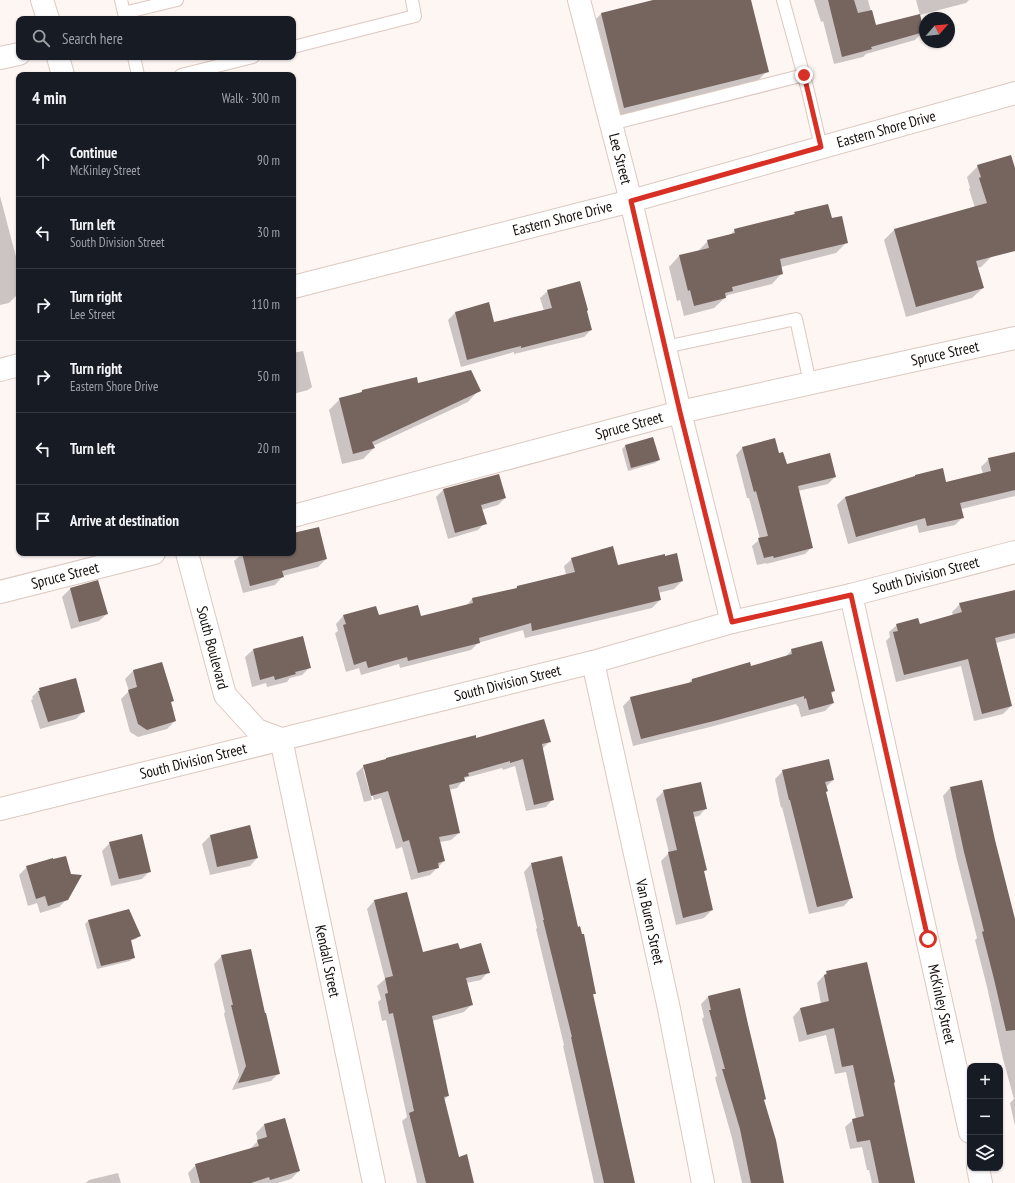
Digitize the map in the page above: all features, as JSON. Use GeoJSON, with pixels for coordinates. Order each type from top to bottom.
{"type":"FeatureCollection","features":[{"type":"Feature","properties":{"kind":"street"},"geometry":{"type":"LineString","coordinates":[[42,0],[47,16]]}},
{"type":"Feature","properties":{"kind":"street","name":"Lee Street"},"geometry":{"type":"LineString","coordinates":[[579,0],[631,201],[680,412],[732,622]]}},
{"type":"Feature","properties":{"kind":"street"},"geometry":{"type":"LineString","coordinates":[[0,58],[16,55]]}},
{"type":"Feature","properties":{"kind":"street"},"geometry":{"type":"LineString","coordinates":[[59,60],[62,72]]}},
{"type":"Feature","properties":{"kind":"street","name":"Eastern Shore Drive"},"geometry":{"type":"LineString","coordinates":[[296,286],[631,201],[1015,93]]}},
{"type":"Feature","properties":{"kind":"street","name":"Spruce Street"},"geometry":{"type":"LineString","coordinates":[[296,515],[680,412],[1015,338]]}},
{"type":"Feature","properties":{"kind":"street"},"geometry":{"type":"LineString","coordinates":[[0,370],[16,366]]}},
{"type":"Feature","properties":{"kind":"street","name":"South Division Street"},"geometry":{"type":"LineString","coordinates":[[0,809],[593,662],[732,622],[851,595],[1015,552]]}},
{"type":"Feature","properties":{"kind":"street","name":"Spruce Street"},"geometry":{"type":"LineString","coordinates":[[0,592],[142,556]]}},
{"type":"Feature","properties":{"kind":"street","name":"South Boulevard"},"geometry":{"type":"LineString","coordinates":[[188,556],[225,695],[257,730],[281,739]]}},
{"type":"Feature","properties":{"kind":"street","name":"McKinley Street"},"geometry":{"type":"LineString","coordinates":[[851,595],[967,1118]]}},
{"type":"Feature","properties":{"kind":"street","name":"Van Buren Street"},"geometry":{"type":"LineString","coordinates":[[593,662],[669,1009],[703,1183]]}},
{"type":"Feature","properties":{"kind":"street","name":"Kendall Street"},"geometry":{"type":"LineString","coordinates":[[281,739],[374,1183]]}},
{"type":"Feature","properties":{"kind":"street"},"geometry":{"type":"LineString","coordinates":[[979,1171],[981,1183]]}},
{"type":"Feature","properties":{"kind":"lane"},"geometry":{"type":"LineString","coordinates":[[121,0],[125,16],[178,0]]}},
{"type":"Feature","properties":{"kind":"lane"},"geometry":{"type":"LineString","coordinates":[[296,46],[415,16],[412,0]]}},
{"type":"Feature","properties":{"kind":"lane"},"geometry":{"type":"LineString","coordinates":[[783,0],[804,75],[821,147]]}},
{"type":"Feature","properties":{"kind":"lane"},"geometry":{"type":"LineString","coordinates":[[135,60],[137,72]]}},
{"type":"Feature","properties":{"kind":"lane"},"geometry":{"type":"LineString","coordinates":[[207,72],[225,70],[247,60]]}},
{"type":"Feature","properties":{"kind":"lane"},"geometry":{"type":"LineString","coordinates":[[611,124],[804,75]]}},
{"type":"Feature","properties":{"kind":"lane"},"geometry":{"type":"LineString","coordinates":[[665,347],[796,319],[810,383]]}},
{"type":"Feature","properties":{"kind":"building"},"geometry":{"type":"Polygon","coordinates":[[[653,0],[751,0],[769,72],[624,108],[601,13],[653,0]]]}},
{"type":"Feature","properties":{"kind":"building"},"geometry":{"type":"Polygon","coordinates":[[[828,0],[854,0],[858,13],[872,10],[876,25],[919,14],[919,33],[842,57],[828,0]]]}},
{"type":"Feature","properties":{"kind":"building"},"geometry":{"type":"Polygon","coordinates":[[[1011,155],[1015,168],[1015,251],[976,261],[984,288],[916,307],[894,229],[987,203],[979,178],[981,177],[977,165],[1011,155]]]}},
{"type":"Feature","properties":{"kind":"building"},"geometry":{"type":"Polygon","coordinates":[[[828,204],[832,218],[842,216],[848,243],[780,259],[783,274],[732,287],[733,291],[725,293],[726,298],[694,306],[690,290],[688,291],[679,255],[709,248],[707,240],[735,233],[734,229],[828,204]]]}},
{"type":"Feature","properties":{"kind":"building"},"geometry":{"type":"Polygon","coordinates":[[[580,281],[592,330],[467,360],[455,312],[489,302],[494,322],[552,308],[547,290],[580,281]]]}},
{"type":"Feature","properties":{"kind":"building"},"geometry":{"type":"Polygon","coordinates":[[[471,370],[481,391],[372,442],[375,448],[353,454],[339,398],[362,392],[362,390],[417,377],[418,383],[471,370]]]}},
{"type":"Feature","properties":{"kind":"building"},"geometry":{"type":"Polygon","coordinates":[[[653,437],[660,460],[631,468],[625,445],[653,437]]]}},
{"type":"Feature","properties":{"kind":"building"},"geometry":{"type":"Polygon","coordinates":[[[775,438],[779,453],[783,452],[787,464],[830,453],[836,477],[798,486],[813,548],[774,558],[773,556],[764,558],[758,538],[768,536],[742,447],[775,438]]]}},
{"type":"Feature","properties":{"kind":"building"},"geometry":{"type":"Polygon","coordinates":[[[1015,452],[1015,490],[960,503],[964,518],[927,526],[925,518],[856,537],[845,497],[915,475],[943,468],[946,482],[991,471],[988,458],[1015,452]]]}},
{"type":"Feature","properties":{"kind":"building"},"geometry":{"type":"Polygon","coordinates":[[[499,474],[506,498],[481,505],[487,524],[455,533],[443,489],[499,474]]]}},
{"type":"Feature","properties":{"kind":"building"},"geometry":{"type":"Polygon","coordinates":[[[319,527],[327,559],[282,571],[284,577],[250,586],[243,556],[296,556],[296,532],[319,527]]]}},
{"type":"Feature","properties":{"kind":"building"},"geometry":{"type":"Polygon","coordinates":[[[613,546],[618,565],[665,554],[665,556],[677,553],[683,581],[658,587],[661,600],[532,631],[531,623],[479,638],[480,643],[408,661],[407,657],[368,668],[366,661],[354,665],[343,625],[346,624],[343,615],[376,606],[379,615],[418,605],[421,616],[473,603],[472,598],[517,588],[517,586],[575,572],[571,558],[613,546]]]}},
{"type":"Feature","properties":{"kind":"building"},"geometry":{"type":"Polygon","coordinates":[[[98,580],[108,614],[79,622],[70,588],[98,580]]]}},
{"type":"Feature","properties":{"kind":"building"},"geometry":{"type":"Polygon","coordinates":[[[1015,590],[1015,633],[995,638],[1012,706],[982,714],[968,659],[904,675],[893,632],[898,631],[896,624],[918,618],[920,624],[962,612],[959,603],[1015,590]]]}},
{"type":"Feature","properties":{"kind":"building"},"geometry":{"type":"Polygon","coordinates":[[[303,636],[311,668],[295,672],[296,674],[275,680],[274,676],[260,680],[253,649],[303,636]]]}},
{"type":"Feature","properties":{"kind":"building"},"geometry":{"type":"Polygon","coordinates":[[[822,641],[835,691],[831,692],[834,703],[809,710],[806,698],[804,699],[804,696],[718,720],[641,739],[630,697],[692,682],[692,679],[750,662],[751,666],[792,654],[791,649],[822,641]]]}},
{"type":"Feature","properties":{"kind":"building"},"geometry":{"type":"Polygon","coordinates":[[[162,662],[174,701],[171,702],[176,721],[147,730],[138,724],[128,690],[137,687],[133,670],[162,662]]]}},
{"type":"Feature","properties":{"kind":"building"},"geometry":{"type":"Polygon","coordinates":[[[76,678],[85,712],[48,722],[38,691],[40,691],[39,688],[76,678]]]}},
{"type":"Feature","properties":{"kind":"building"},"geometry":{"type":"Polygon","coordinates":[[[544,719],[551,742],[542,744],[554,800],[534,805],[523,759],[510,763],[510,761],[468,773],[469,776],[464,777],[465,781],[449,785],[460,833],[439,837],[445,861],[438,863],[439,868],[418,873],[409,840],[403,842],[388,791],[371,796],[363,765],[476,735],[476,738],[544,719]]]}},
{"type":"Feature","properties":{"kind":"building"},"geometry":{"type":"Polygon","coordinates":[[[829,759],[834,780],[825,782],[828,791],[826,792],[853,898],[817,907],[782,770],[829,759]]]}},
{"type":"Feature","properties":{"kind":"building"},"geometry":{"type":"Polygon","coordinates":[[[982,780],[995,840],[1015,919],[1015,1030],[1006,1031],[982,932],[984,931],[964,852],[950,787],[982,780]]]}},
{"type":"Feature","properties":{"kind":"building"},"geometry":{"type":"Polygon","coordinates":[[[701,782],[707,809],[693,812],[707,870],[704,871],[713,910],[683,918],[668,852],[677,850],[663,790],[701,782]]]}},
{"type":"Feature","properties":{"kind":"building"},"geometry":{"type":"Polygon","coordinates":[[[250,825],[258,858],[217,867],[210,835],[250,825]]]}},
{"type":"Feature","properties":{"kind":"building"},"geometry":{"type":"Polygon","coordinates":[[[142,834],[151,872],[119,879],[109,842],[142,834]]]}},
{"type":"Feature","properties":{"kind":"building"},"geometry":{"type":"Polygon","coordinates":[[[66,856],[71,874],[82,875],[68,900],[48,906],[45,896],[36,899],[26,866],[53,858],[66,856]]]}},
{"type":"Feature","properties":{"kind":"building"},"geometry":{"type":"Polygon","coordinates":[[[562,856],[578,927],[580,926],[582,934],[584,934],[596,994],[593,994],[635,1183],[604,1183],[572,1037],[543,920],[531,863],[562,856]]]}},
{"type":"Feature","properties":{"kind":"building"},"geometry":{"type":"Polygon","coordinates":[[[407,892],[423,952],[458,943],[460,949],[481,943],[490,973],[466,978],[473,1005],[432,1016],[449,1096],[444,1097],[459,1157],[467,1154],[474,1183],[426,1183],[409,1113],[414,1111],[393,1013],[389,1014],[385,994],[388,993],[385,978],[393,976],[374,900],[407,892]]]}},
{"type":"Feature","properties":{"kind":"building"},"geometry":{"type":"Polygon","coordinates":[[[129,909],[141,936],[131,940],[135,958],[101,966],[88,920],[129,909]]]}},
{"type":"Feature","properties":{"kind":"building"},"geometry":{"type":"Polygon","coordinates":[[[251,949],[280,1074],[238,1083],[246,1066],[231,1005],[233,1005],[221,955],[251,949]]]}},
{"type":"Feature","properties":{"kind":"building"},"geometry":{"type":"Polygon","coordinates":[[[867,962],[895,1082],[915,1183],[879,1183],[870,1140],[857,1142],[852,1119],[864,1116],[853,1065],[842,1067],[834,1028],[807,1035],[800,1008],[829,1001],[824,975],[827,974],[826,971],[867,962]]]}},
{"type":"Feature","properties":{"kind":"building"},"geometry":{"type":"Polygon","coordinates":[[[740,988],[766,1099],[764,1100],[776,1140],[784,1183],[751,1183],[740,1129],[722,1069],[725,1069],[709,1010],[711,1010],[708,996],[740,988]]]}},
{"type":"Feature","properties":{"kind":"building"},"geometry":{"type":"Polygon","coordinates":[[[285,1118],[300,1171],[270,1180],[269,1177],[251,1183],[200,1183],[195,1164],[259,1146],[257,1140],[267,1137],[264,1124],[285,1118]]]}},
{"type":"Feature","properties":{"kind":"route"},"geometry":{"type":"LineString","coordinates":[[804,75],[821,147],[631,201],[680,412],[732,622],[851,595],[928,939]]}}]}
